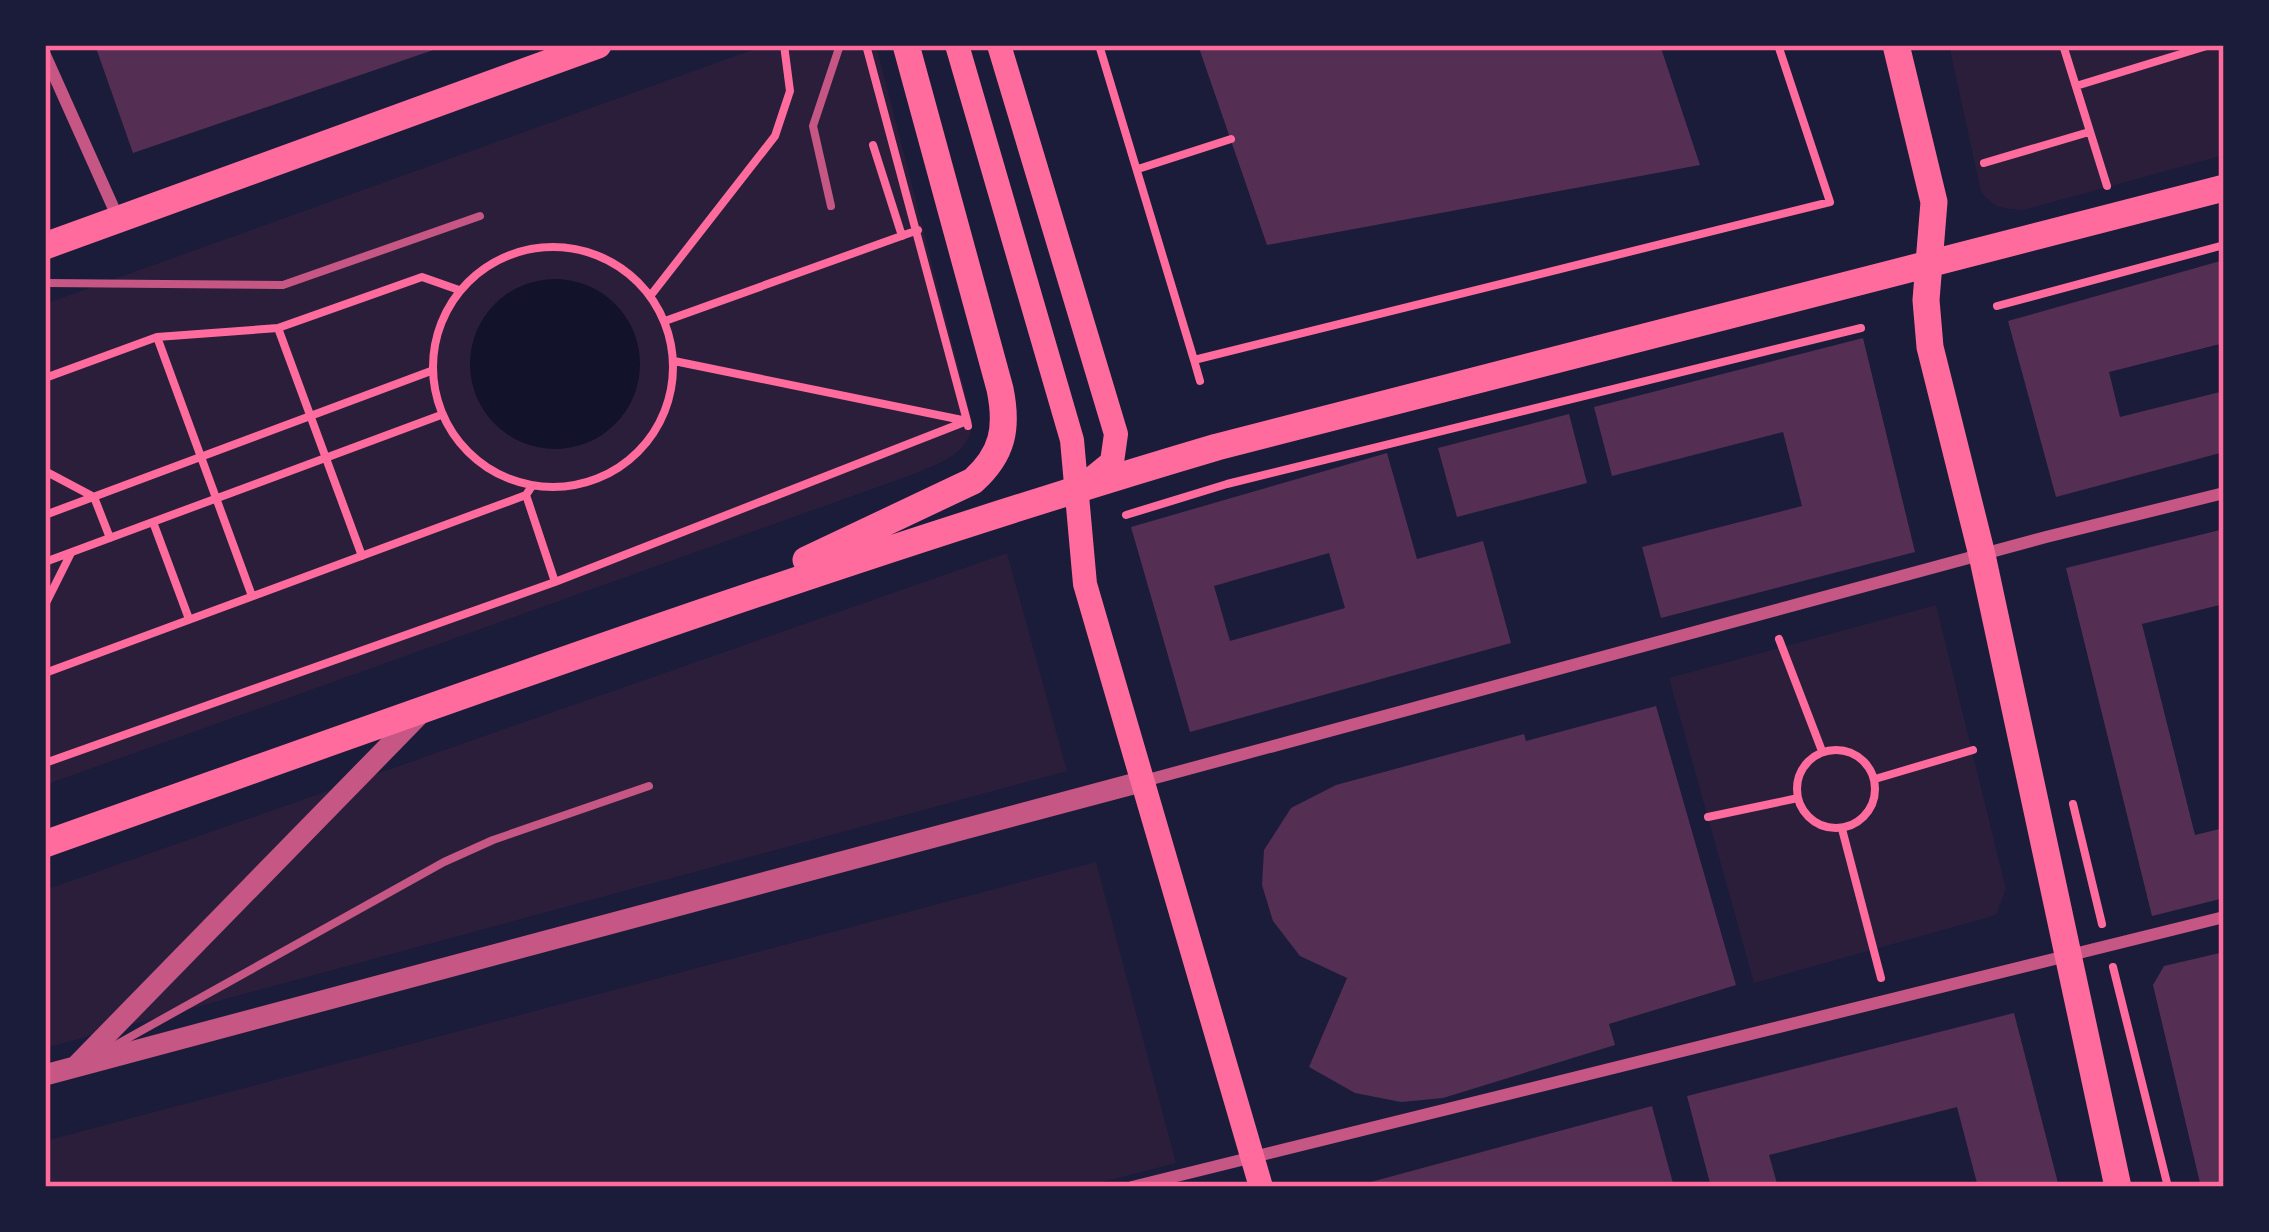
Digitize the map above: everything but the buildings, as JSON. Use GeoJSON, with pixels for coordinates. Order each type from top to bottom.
{"type":"FeatureCollection","features":[{"type":"Feature","properties":{"kind":"main road"},"geometry":{"type":"LineString","coordinates":[[45,246],[598,45]]}},
{"type":"Feature","properties":{"kind":"main road"},"geometry":{"type":"LineString","coordinates":[[542,65],[622,45]]}},
{"type":"Feature","properties":{"kind":"main road"},"geometry":{"type":"LineString","coordinates":[[671,621],[974,482],[999,449],[1005,431],[1000,389],[907,45]]}},
{"type":"Feature","properties":{"kind":"main road"},"geometry":{"type":"LineString","coordinates":[[957,45],[1068,425],[1085,584],[1261,1187]]}},
{"type":"Feature","properties":{"kind":"main road"},"geometry":{"type":"LineString","coordinates":[[999,45],[1116,434],[1118,446],[1112,462],[1078,488]]}},
{"type":"Feature","properties":{"kind":"main road"},"geometry":{"type":"LineString","coordinates":[[1896,45],[1930,177],[1935,219],[1926,317],[1930,347],[1982,555],[2118,1187]]}},
{"type":"Feature","properties":{"kind":"main road"},"geometry":{"type":"LineString","coordinates":[[45,844],[671,621],[1078,488],[1217,447],[2224,188]]}},
{"type":"Feature","properties":{"kind":"street"},"geometry":{"type":"LineString","coordinates":[[45,55],[118,219]]}},
{"type":"Feature","properties":{"kind":"street"},"geometry":{"type":"LineString","coordinates":[[45,1075],[2224,494]]}},
{"type":"Feature","properties":{"kind":"street"},"geometry":{"type":"LineString","coordinates":[[77,1066],[425,709]]}},
{"type":"Feature","properties":{"kind":"street"},"geometry":{"type":"LineString","coordinates":[[1132,1187],[2224,917]]}},
{"type":"Feature","properties":{"kind":"lane"},"geometry":{"type":"LineString","coordinates":[[831,206],[813,126],[840,45]]}},
{"type":"Feature","properties":{"kind":"lane"},"geometry":{"type":"LineString","coordinates":[[45,283],[283,285],[480,216]]}},
{"type":"Feature","properties":{"kind":"lane"},"geometry":{"type":"LineString","coordinates":[[77,1066],[445,862],[649,786]]}},
{"type":"Feature","properties":{"kind":"path"},"geometry":{"type":"LineString","coordinates":[[651,295],[776,136],[790,91],[784,45]]}},
{"type":"Feature","properties":{"kind":"path"},"geometry":{"type":"LineString","coordinates":[[866,45],[920,230],[972,437]]}},
{"type":"Feature","properties":{"kind":"path"},"geometry":{"type":"LineString","coordinates":[[1099,45],[1200,381]]}},
{"type":"Feature","properties":{"kind":"path"},"geometry":{"type":"LineString","coordinates":[[1194,360],[1830,202],[1778,45]]}},
{"type":"Feature","properties":{"kind":"path"},"geometry":{"type":"LineString","coordinates":[[2063,45],[2107,186]]}},
{"type":"Feature","properties":{"kind":"path"},"geometry":{"type":"LineString","coordinates":[[2076,86],[2210,45]]}},
{"type":"Feature","properties":{"kind":"path"},"geometry":{"type":"LineString","coordinates":[[1984,163],[2089,132]]}},
{"type":"Feature","properties":{"kind":"path"},"geometry":{"type":"LineString","coordinates":[[1138,169],[1231,139]]}},
{"type":"Feature","properties":{"kind":"path"},"geometry":{"type":"LineString","coordinates":[[873,146],[902,236]]}},
{"type":"Feature","properties":{"kind":"path"},"geometry":{"type":"LineString","coordinates":[[665,321],[920,230]]}},
{"type":"Feature","properties":{"kind":"path"},"geometry":{"type":"LineString","coordinates":[[1997,306],[2224,245]]}},
{"type":"Feature","properties":{"kind":"path"},"geometry":{"type":"LineString","coordinates":[[535,248],[578,249],[620,265],[651,295],[665,321],[674,361],[669,404],[648,442],[616,470],[575,486],[532,486],[503,478],[478,463],[442,416],[431,371],[438,328],[460,290],[493,261],[535,248]]}},
{"type":"Feature","properties":{"kind":"path"},"geometry":{"type":"LineString","coordinates":[[45,378],[157,337],[278,328],[422,278],[460,290]]}},
{"type":"Feature","properties":{"kind":"path"},"geometry":{"type":"LineString","coordinates":[[278,328],[362,556]]}},
{"type":"Feature","properties":{"kind":"path"},"geometry":{"type":"LineString","coordinates":[[1126,515],[1227,484],[1861,328]]}},
{"type":"Feature","properties":{"kind":"path"},"geometry":{"type":"LineString","coordinates":[[157,337],[251,596]]}},
{"type":"Feature","properties":{"kind":"path"},"geometry":{"type":"LineString","coordinates":[[674,361],[967,421]]}},
{"type":"Feature","properties":{"kind":"path"},"geometry":{"type":"LineString","coordinates":[[45,515],[431,371]]}},
{"type":"Feature","properties":{"kind":"path"},"geometry":{"type":"LineString","coordinates":[[45,562],[442,416]]}},
{"type":"Feature","properties":{"kind":"path"},"geometry":{"type":"LineString","coordinates":[[45,763],[556,582],[967,421]]}},
{"type":"Feature","properties":{"kind":"path"},"geometry":{"type":"LineString","coordinates":[[45,471],[94,497],[110,538]]}},
{"type":"Feature","properties":{"kind":"path"},"geometry":{"type":"LineString","coordinates":[[45,673],[526,495],[532,486]]}},
{"type":"Feature","properties":{"kind":"path"},"geometry":{"type":"LineString","coordinates":[[526,495],[556,582]]}},
{"type":"Feature","properties":{"kind":"path"},"geometry":{"type":"LineString","coordinates":[[153,522],[189,620]]}},
{"type":"Feature","properties":{"kind":"path"},"geometry":{"type":"LineString","coordinates":[[45,605],[70,553]]}},
{"type":"Feature","properties":{"kind":"path"},"geometry":{"type":"LineString","coordinates":[[1779,639],[1822,752]]}},
{"type":"Feature","properties":{"kind":"path"},"geometry":{"type":"LineString","coordinates":[[1875,779],[1973,750]]}},
{"type":"Feature","properties":{"kind":"path"},"geometry":{"type":"LineString","coordinates":[[1822,752],[1854,753],[1875,779],[1869,811],[1842,829],[1810,819],[1798,798],[1799,774],[1808,760],[1822,752]]}},
{"type":"Feature","properties":{"kind":"path"},"geometry":{"type":"LineString","coordinates":[[1708,818],[1798,798]]}},
{"type":"Feature","properties":{"kind":"path"},"geometry":{"type":"LineString","coordinates":[[1842,829],[1886,998]]}},
{"type":"Feature","properties":{"kind":"path"},"geometry":{"type":"LineString","coordinates":[[2115,975],[2168,1187]]}},
{"type":"Feature","properties":{"kind":"shaded area"},"geometry":{"type":"Polygon","coordinates":[[[766,45],[873,45],[878,53],[973,423],[965,444],[942,462],[911,475],[45,785],[45,304],[766,45]]]}},
{"type":"Feature","properties":{"kind":"shaded area"},"geometry":{"type":"Polygon","coordinates":[[[1949,45],[2224,45],[2224,155],[2024,210],[2000,207],[1981,192],[1949,45]]]}},
{"type":"Feature","properties":{"kind":"shaded area"},"geometry":{"type":"Polygon","coordinates":[[[555,279],[588,285],[615,304],[634,331],[640,364],[634,397],[615,424],[588,443],[555,449],[522,443],[495,424],[476,397],[470,364],[476,331],[495,304],[522,285],[555,279]]]}},
{"type":"Feature","properties":{"kind":"shaded area"},"geometry":{"type":"Polygon","coordinates":[[[1007,553],[1067,771],[45,1048],[45,890],[1007,553]]]}},
{"type":"Feature","properties":{"kind":"shaded area"},"geometry":{"type":"Polygon","coordinates":[[[1936,605],[2006,889],[1996,915],[1754,983],[1669,678],[1936,605]]]}},
{"type":"Feature","properties":{"kind":"shaded area"},"geometry":{"type":"Polygon","coordinates":[[[1096,862],[1176,1163],[1083,1187],[45,1187],[45,1141],[1096,862]]]}}]}
